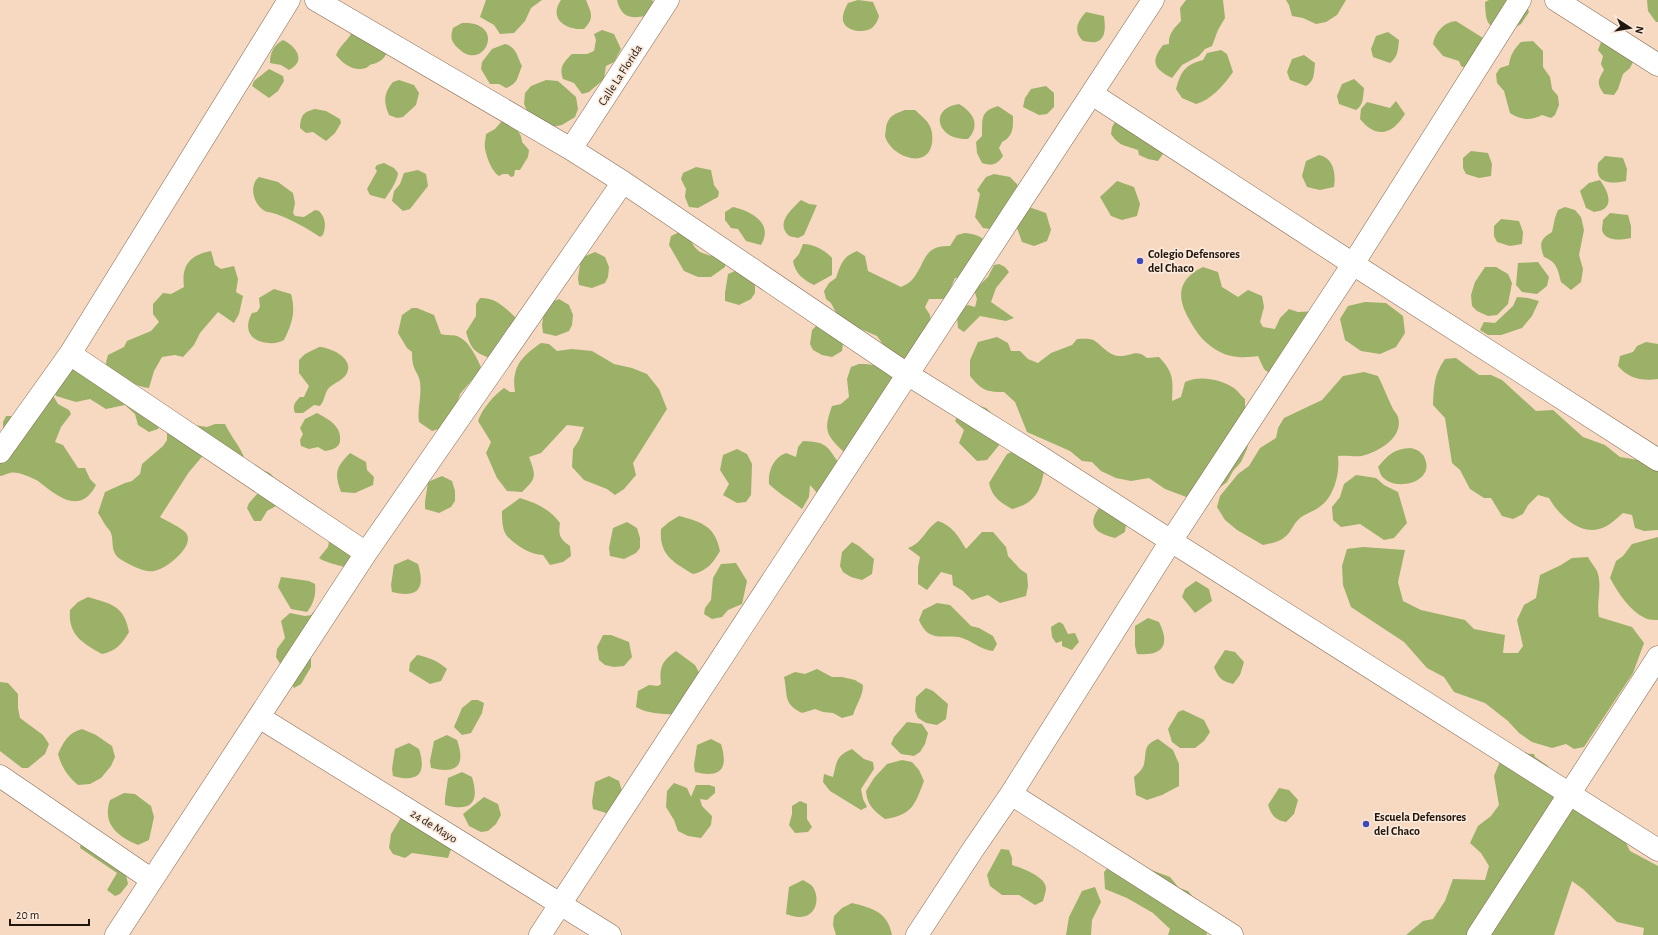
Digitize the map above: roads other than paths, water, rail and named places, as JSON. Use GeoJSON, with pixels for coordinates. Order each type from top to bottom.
{"type":"FeatureCollection","features":[{"type":"Feature","properties":{"kind":"street"},"geometry":{"type":"LineString","coordinates":[[0,452],[70,354],[289,0]]}},
{"type":"Feature","properties":{"kind":"street"},"geometry":{"type":"LineString","coordinates":[[316,0],[571,149],[623,182],[907,374],[1039,456],[1171,542],[1658,850]]}},
{"type":"Feature","properties":{"kind":"street","name":"Calle La Florida"},"geometry":{"type":"LineString","coordinates":[[571,149],[668,0]]}},
{"type":"Feature","properties":{"kind":"street"},"geometry":{"type":"LineString","coordinates":[[540,935],[1153,0]]}},
{"type":"Feature","properties":{"kind":"street"},"geometry":{"type":"LineString","coordinates":[[917,935],[972,851],[1012,794],[1171,542],[1353,264],[1520,0]]}},
{"type":"Feature","properties":{"kind":"street"},"geometry":{"type":"LineString","coordinates":[[1556,0],[1658,65]]}},
{"type":"Feature","properties":{"kind":"street"},"geometry":{"type":"LineString","coordinates":[[1092,94],[1658,460]]}},
{"type":"Feature","properties":{"kind":"street"},"geometry":{"type":"LineString","coordinates":[[116,935],[366,553],[623,182]]}},
{"type":"Feature","properties":{"kind":"street"},"geometry":{"type":"LineString","coordinates":[[70,354],[366,553]]}},
{"type":"Feature","properties":{"kind":"street"},"geometry":{"type":"LineString","coordinates":[[1478,935],[1658,657]]}},
{"type":"Feature","properties":{"kind":"street","name":"24 de Mayo"},"geometry":{"type":"LineString","coordinates":[[259,717],[610,935]]}},
{"type":"Feature","properties":{"kind":"street"},"geometry":{"type":"LineString","coordinates":[[0,776],[152,880]]}},
{"type":"Feature","properties":{"kind":"street"},"geometry":{"type":"LineString","coordinates":[[1012,794],[1232,935]]}},
{"type":"Feature","properties":{"kind":"place","name":"Colegio Defensores del Chaco"},"geometry":{"type":"Point","coordinates":[1140,261]}},
{"type":"Feature","properties":{"kind":"place","name":"Escuela Defensores del Chaco"},"geometry":{"type":"Point","coordinates":[1366,824]}}]}
